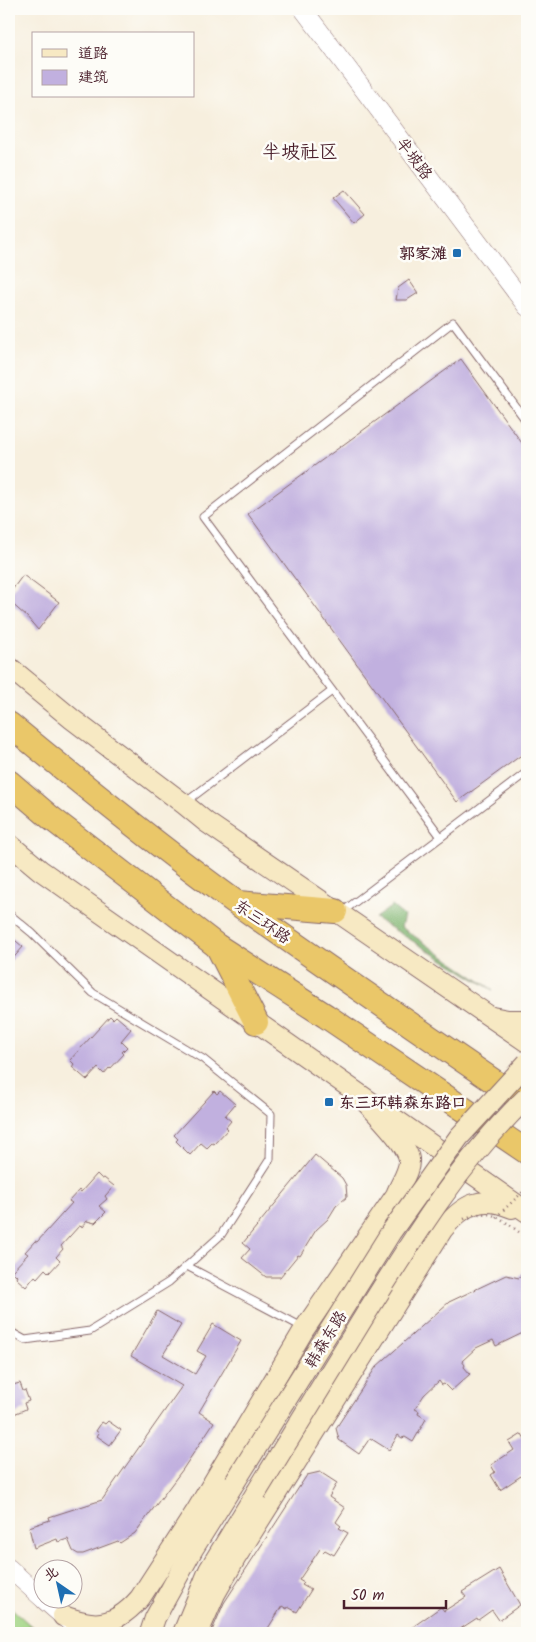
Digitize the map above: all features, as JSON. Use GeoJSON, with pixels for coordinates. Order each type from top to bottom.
{"type":"FeatureCollection","features":[{"type":"Feature","properties":{"kind":"highway","name":"东三环路"},"geometry":{"type":"LineString","coordinates":[[9,724],[122,817],[238,904],[527,1104]]}},
{"type":"Feature","properties":{"kind":"highway"},"geometry":{"type":"LineString","coordinates":[[9,782],[51,818],[217,946],[326,1016],[527,1152]]}},
{"type":"Feature","properties":{"kind":"highway"},"geometry":{"type":"LineString","coordinates":[[238,904],[338,912]]}},
{"type":"Feature","properties":{"kind":"highway"},"geometry":{"type":"LineString","coordinates":[[217,946],[256,1022]]}},
{"type":"Feature","properties":{"kind":"main road"},"geometry":{"type":"LineString","coordinates":[[9,667],[72,720],[206,822],[527,1042]]}},
{"type":"Feature","properties":{"kind":"main road"},"geometry":{"type":"LineString","coordinates":[[9,844],[40,870],[527,1214]]}},
{"type":"Feature","properties":{"kind":"main road"},"geometry":{"type":"LineString","coordinates":[[490,1017],[508,1020],[527,1020]]}},
{"type":"Feature","properties":{"kind":"main road","name":"韩森东路"},"geometry":{"type":"LineString","coordinates":[[150,1633],[193,1549],[391,1232],[459,1137],[527,1063]]}},
{"type":"Feature","properties":{"kind":"main road"},"geometry":{"type":"LineString","coordinates":[[63,1616],[91,1624],[105,1622],[122,1615],[140,1598],[195,1513],[305,1328],[396,1195],[407,1171],[409,1159],[405,1148],[398,1137],[358,1094]]}},
{"type":"Feature","properties":{"kind":"main road","name":"韩森东路"},"geometry":{"type":"LineString","coordinates":[[183,1633],[209,1570],[409,1244],[442,1196],[478,1150],[527,1097]]}},
{"type":"Feature","properties":{"kind":"main road"},"geometry":{"type":"LineString","coordinates":[[198,1633],[215,1594],[235,1559],[443,1229],[456,1214],[472,1205],[490,1201],[506,1205],[527,1214]]}},
{"type":"Feature","properties":{"kind":"street","name":"半坡路"},"geometry":{"type":"LineString","coordinates":[[303,9],[527,307]]}},
{"type":"Feature","properties":{"kind":"street"},"geometry":{"type":"LineString","coordinates":[[157,1573],[193,1549],[195,1513]]}},
{"type":"Feature","properties":{"kind":"street"},"geometry":{"type":"LineString","coordinates":[[9,1568],[32,1589]]}},
{"type":"Feature","properties":{"kind":"street"},"geometry":{"type":"LineString","coordinates":[[56,1610],[82,1633]]}},
{"type":"Feature","properties":{"kind":"lane"},"geometry":{"type":"LineString","coordinates":[[441,837],[202,517],[453,322],[527,422]]}},
{"type":"Feature","properties":{"kind":"lane"},"geometry":{"type":"LineString","coordinates":[[184,804],[332,691]]}},
{"type":"Feature","properties":{"kind":"lane"},"geometry":{"type":"LineString","coordinates":[[338,912],[527,772]]}},
{"type":"Feature","properties":{"kind":"lane"},"geometry":{"type":"LineString","coordinates":[[9,914],[32,933],[93,993],[203,1059],[271,1114],[270,1159],[221,1235],[169,1282],[90,1331],[25,1340],[9,1331]]}},
{"type":"Feature","properties":{"kind":"lane"},"geometry":{"type":"LineString","coordinates":[[187,1266],[305,1328]]}},
{"type":"Feature","properties":{"kind":"path"},"geometry":{"type":"LineString","coordinates":[[496,1217],[527,1188]]}},
{"type":"Feature","properties":{"kind":"path"},"geometry":{"type":"LineString","coordinates":[[464,1220],[479,1213],[487,1213],[527,1238]]}},
{"type":"Feature","properties":{"kind":"green space"},"geometry":{"type":"Polygon","coordinates":[[[392,906],[404,916],[401,927],[493,990],[375,918],[392,906]]]}},
{"type":"Feature","properties":{"kind":"green space"},"geometry":{"type":"Polygon","coordinates":[[[9,1606],[39,1633],[9,1633],[9,1606]]]}},
{"type":"Feature","properties":{"kind":"building"},"geometry":{"type":"Polygon","coordinates":[[[344,190],[365,214],[354,223],[333,198],[344,190]]]}},
{"type":"Feature","properties":{"kind":"building"},"geometry":{"type":"Polygon","coordinates":[[[409,280],[418,293],[407,300],[396,300],[398,288],[409,280]]]}},
{"type":"Feature","properties":{"kind":"building"},"geometry":{"type":"Polygon","coordinates":[[[461,359],[527,450],[527,751],[457,802],[248,514],[461,359]]]}},
{"type":"Feature","properties":{"kind":"building"},"geometry":{"type":"Polygon","coordinates":[[[23,575],[59,602],[38,630],[9,601],[9,594],[23,575]]]}},
{"type":"Feature","properties":{"kind":"building"},"geometry":{"type":"Polygon","coordinates":[[[9,935],[23,947],[9,963],[9,935]]]}},
{"type":"Feature","properties":{"kind":"building"},"geometry":{"type":"Polygon","coordinates":[[[110,1016],[113,1019],[116,1016],[131,1029],[121,1041],[127,1047],[122,1052],[124,1054],[104,1074],[98,1068],[87,1080],[72,1067],[74,1064],[70,1060],[110,1016]]]}},
{"type":"Feature","properties":{"kind":"building"},"geometry":{"type":"Polygon","coordinates":[[[214,1091],[217,1094],[220,1091],[235,1104],[225,1116],[231,1121],[226,1127],[228,1129],[214,1144],[212,1143],[207,1148],[201,1143],[190,1155],[176,1141],[178,1139],[174,1135],[214,1091]]]}},
{"type":"Feature","properties":{"kind":"building"},"geometry":{"type":"Polygon","coordinates":[[[315,1155],[342,1178],[346,1185],[347,1197],[336,1206],[328,1219],[316,1230],[300,1256],[298,1255],[280,1277],[266,1277],[242,1258],[250,1249],[243,1243],[315,1155]]]}},
{"type":"Feature","properties":{"kind":"building"},"geometry":{"type":"Polygon","coordinates":[[[97,1174],[114,1186],[105,1196],[107,1199],[99,1206],[106,1212],[95,1223],[87,1221],[82,1227],[79,1226],[61,1246],[63,1249],[56,1257],[60,1261],[49,1273],[45,1269],[37,1278],[35,1276],[26,1287],[16,1278],[17,1276],[12,1271],[28,1254],[25,1252],[35,1241],[37,1242],[72,1203],[69,1201],[79,1190],[81,1192],[97,1174]]]}},
{"type":"Feature","properties":{"kind":"building"},"geometry":{"type":"Polygon","coordinates":[[[527,1266],[527,1331],[496,1346],[493,1340],[476,1348],[462,1361],[470,1374],[451,1391],[439,1381],[424,1395],[415,1409],[419,1411],[418,1414],[426,1419],[413,1442],[398,1435],[389,1450],[370,1438],[359,1454],[339,1440],[336,1428],[376,1367],[449,1302],[506,1275],[519,1278],[527,1266]]]}},
{"type":"Feature","properties":{"kind":"building"},"geometry":{"type":"Polygon","coordinates":[[[157,1311],[181,1325],[163,1355],[195,1374],[206,1356],[197,1351],[213,1324],[241,1341],[199,1412],[214,1422],[183,1469],[135,1533],[120,1543],[118,1541],[83,1554],[73,1551],[68,1539],[58,1542],[57,1539],[34,1548],[29,1527],[50,1520],[49,1517],[102,1500],[182,1386],[131,1356],[157,1311]]]}},
{"type":"Feature","properties":{"kind":"building"},"geometry":{"type":"Polygon","coordinates":[[[20,1383],[29,1401],[24,1403],[26,1409],[9,1416],[9,1386],[20,1383]]]}},
{"type":"Feature","properties":{"kind":"building"},"geometry":{"type":"Polygon","coordinates":[[[108,1421],[121,1430],[110,1445],[97,1436],[99,1433],[96,1431],[102,1422],[105,1424],[108,1421]]]}},
{"type":"Feature","properties":{"kind":"building"},"geometry":{"type":"Polygon","coordinates":[[[522,1434],[527,1442],[527,1472],[500,1490],[491,1475],[495,1472],[491,1465],[514,1450],[509,1442],[522,1434]]]}},
{"type":"Feature","properties":{"kind":"building"},"geometry":{"type":"Polygon","coordinates":[[[320,1472],[337,1483],[329,1497],[345,1508],[336,1522],[341,1526],[339,1528],[348,1533],[334,1555],[325,1550],[323,1552],[320,1549],[299,1580],[304,1583],[302,1585],[311,1590],[297,1612],[282,1606],[265,1633],[211,1633],[224,1603],[307,1475],[320,1472]]]}},
{"type":"Feature","properties":{"kind":"building"},"geometry":{"type":"Polygon","coordinates":[[[499,1569],[520,1605],[499,1620],[492,1610],[454,1633],[404,1633],[441,1607],[444,1611],[466,1597],[462,1592],[499,1569]]]}},
{"type":"Feature","properties":{"kind":"place","name":"郭家滩"},"geometry":{"type":"Point","coordinates":[457,253]}},
{"type":"Feature","properties":{"kind":"place","name":"东三环韩森东路口"},"geometry":{"type":"Point","coordinates":[329,1102]}},
{"type":"Feature","properties":{"kind":"district","name":"半坡社区"},"geometry":{"type":"Point","coordinates":[300,151]}}]}
